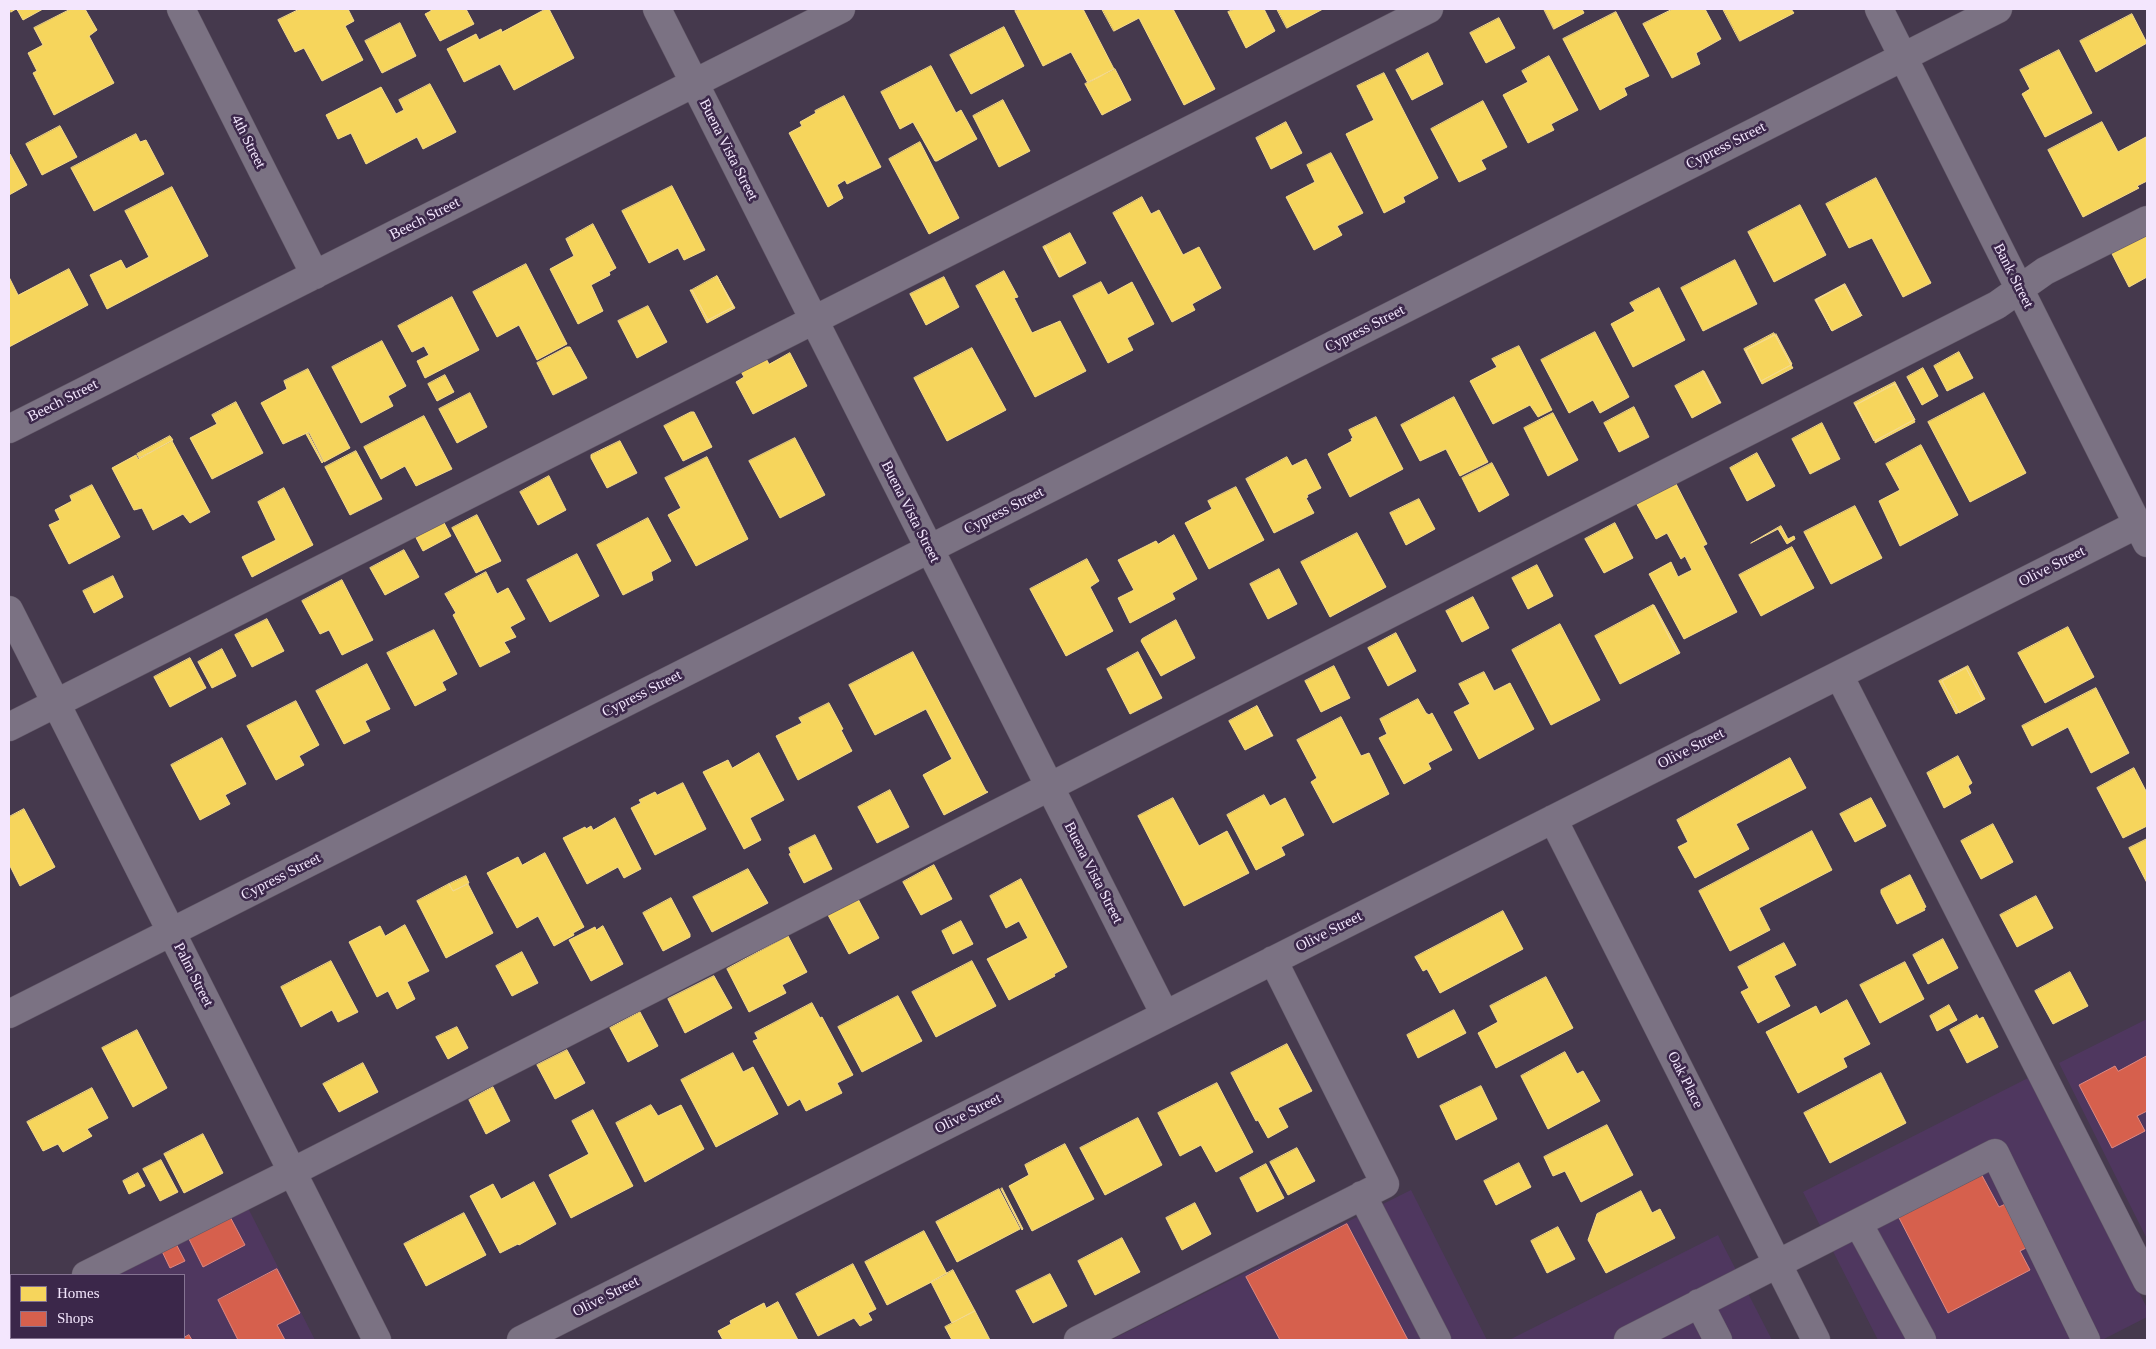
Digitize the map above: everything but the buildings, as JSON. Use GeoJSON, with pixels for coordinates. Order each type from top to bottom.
{"type":"FeatureCollection","features":[{"type":"Feature","properties":{"kind":"street","name":"4th Street"},"geometry":{"type":"LineString","coordinates":[[181,9],[315,275]]}},
{"type":"Feature","properties":{"kind":"street","name":"Buena Vista Street"},"geometry":{"type":"LineString","coordinates":[[657,9],[1165,1015]]}},
{"type":"Feature","properties":{"kind":"street","name":"Beech Street"},"geometry":{"type":"LineString","coordinates":[[9,429],[841,9]]}},
{"type":"Feature","properties":{"kind":"street"},"geometry":{"type":"LineString","coordinates":[[9,727],[1429,9]]}},
{"type":"Feature","properties":{"kind":"street","name":"Bank Street"},"geometry":{"type":"LineString","coordinates":[[1879,9],[2142,533]]}},
{"type":"Feature","properties":{"kind":"street","name":"Cypress Street"},"geometry":{"type":"LineString","coordinates":[[9,1014],[1998,9]]}},
{"type":"Feature","properties":{"kind":"street"},"geometry":{"type":"LineString","coordinates":[[88,1274],[1997,305],[2045,271],[2147,220]]}},
{"type":"Feature","properties":{"kind":"street","name":"Olive Street"},"geometry":{"type":"LineString","coordinates":[[521,1340],[1838,675],[2142,533]]}},
{"type":"Feature","properties":{"kind":"street","name":"Palm Street"},"geometry":{"type":"LineString","coordinates":[[9,610],[377,1340]]}},
{"type":"Feature","properties":{"kind":"street"},"geometry":{"type":"LineString","coordinates":[[1838,675],[2147,1281]]}},
{"type":"Feature","properties":{"kind":"street","name":"Oak Place"},"geometry":{"type":"LineString","coordinates":[[1553,819],[1816,1340]]}},
{"type":"Feature","properties":{"kind":"street"},"geometry":{"type":"LineString","coordinates":[[1078,1340],[1385,1184],[1273,960]]}},
{"type":"Feature","properties":{"kind":"street"},"geometry":{"type":"LineString","coordinates":[[1628,1340],[1995,1153],[2086,1340]]}},
{"type":"Feature","properties":{"kind":"street"},"geometry":{"type":"LineString","coordinates":[[1362,1195],[1437,1340]]}},
{"type":"Feature","properties":{"kind":"street"},"geometry":{"type":"LineString","coordinates":[[1858,1223],[1922,1340]]}},
{"type":"Feature","properties":{"kind":"street"},"geometry":{"type":"LineString","coordinates":[[1699,1304],[1718,1340]]}},
{"type":"Feature","properties":{"kind":"shaded area"},"geometry":{"type":"Polygon","coordinates":[[[2147,1019],[2147,1239],[2059,1063],[2147,1019]]]}},
{"type":"Feature","properties":{"kind":"shaded area"},"geometry":{"type":"Polygon","coordinates":[[[2030,1077],[2147,1308],[2147,1317],[2102,1340],[1878,1340],[1803,1192],[2030,1077]]]}},
{"type":"Feature","properties":{"kind":"shaded area"},"geometry":{"type":"Polygon","coordinates":[[[1411,1190],[1487,1340],[1111,1340],[1411,1190]]]}},
{"type":"Feature","properties":{"kind":"shaded area"},"geometry":{"type":"Polygon","coordinates":[[[248,1208],[315,1340],[9,1340],[10,1328],[10,1339],[185,1339],[185,1274],[117,1274],[248,1208]]]}},
{"type":"Feature","properties":{"kind":"shaded area"},"geometry":{"type":"Polygon","coordinates":[[[1718,1235],[1772,1340],[1509,1340],[1718,1235]]]}}]}
